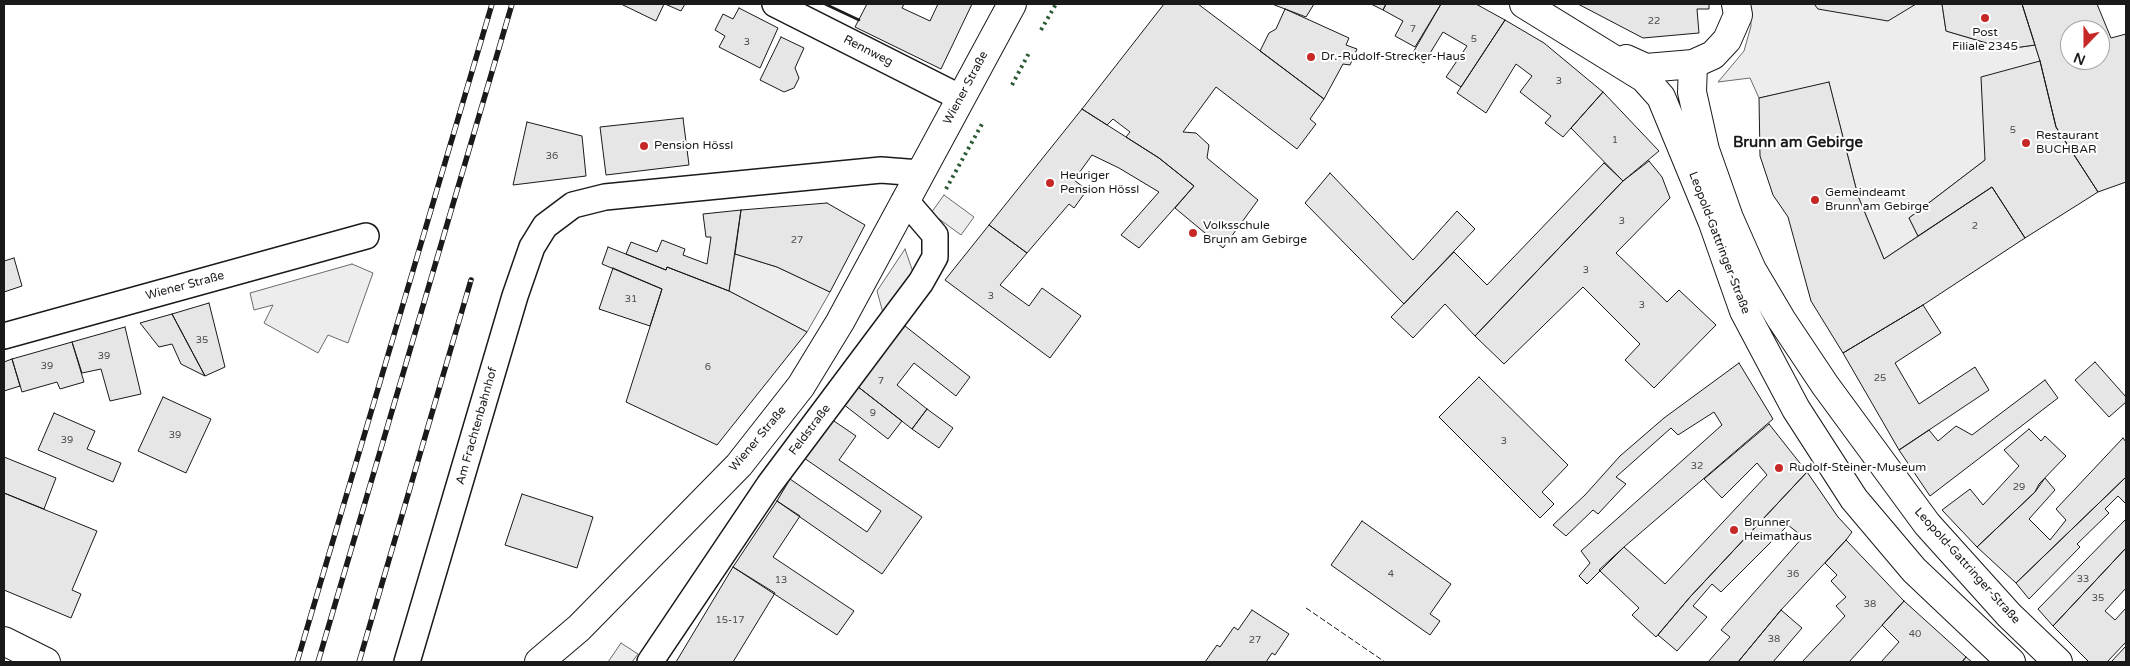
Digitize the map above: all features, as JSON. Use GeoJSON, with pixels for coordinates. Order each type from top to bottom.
{"type":"FeatureCollection","features":[{"type":"Feature","properties":{"kind":"main road","name":"Wiener Straße"},"geometry":{"type":"LineString","coordinates":[[539,662],[585,621],[738,465],[769,429],[801,386],[840,322],[1012,4]]}},
{"type":"Feature","properties":{"kind":"main road"},"geometry":{"type":"LineString","coordinates":[[1524,4],[1590,44],[1646,68],[1693,64],[1713,54],[1727,40],[1737,10]]}},
{"type":"Feature","properties":{"kind":"main road","name":"Leopold-Gattringer-Straße"},"geometry":{"type":"LineString","coordinates":[[1590,44],[1644,78],[1661,98],[1713,223],[1744,312],[1796,409],[1854,499],[1914,570],[2011,662]]}},
{"type":"Feature","properties":{"kind":"main road","name":"Leopold-Gattringer-Straße"},"geometry":{"type":"LineString","coordinates":[[1693,64],[1692,92],[1705,150],[1729,218],[1752,270],[1781,319],[1825,385],[1927,524],[2009,615],[2058,662]]}},
{"type":"Feature","properties":{"kind":"main road"},"geometry":{"type":"LineString","coordinates":[[1986,640],[2009,615]]}},
{"type":"Feature","properties":{"kind":"main road"},"geometry":{"type":"LineString","coordinates":[[4,641],[46,662]]}},
{"type":"Feature","properties":{"kind":"street","name":"Rennweg"},"geometry":{"type":"LineString","coordinates":[[775,4],[961,98]]}},
{"type":"Feature","properties":{"kind":"street","name":"Am Frachtenbahnhof"},"geometry":{"type":"LineString","coordinates":[[407,662],[515,296],[532,247],[545,226],[573,205],[605,196],[881,170],[920,173]]}},
{"type":"Feature","properties":{"kind":"street","name":"Feldstraße"},"geometry":{"type":"LineString","coordinates":[[650,662],[769,485],[921,282],[935,256],[935,236],[905,200]]}},
{"type":"Feature","properties":{"kind":"street","name":"Wiener Straße"},"geometry":{"type":"LineString","coordinates":[[4,336],[366,236]]}},
{"type":"Feature","properties":{"kind":"shaded area"},"geometry":{"type":"Polygon","coordinates":[[[1750,4],[1942,4],[1946,31],[2007,49],[2035,45],[2040,61],[1985,160],[1909,218],[1918,236],[1884,259],[1858,196],[1829,83],[1759,98],[1750,78],[1718,82],[1744,51],[1751,26],[1750,4]]]}},
{"type":"Feature","properties":{"kind":"shaded area"},"geometry":{"type":"Polygon","coordinates":[[[944,195],[974,217],[961,235],[931,213],[944,195]]]}},
{"type":"Feature","properties":{"kind":"shaded area"},"geometry":{"type":"Polygon","coordinates":[[[905,249],[914,275],[883,313],[877,291],[905,249]]]}},
{"type":"Feature","properties":{"kind":"shaded area"},"geometry":{"type":"Polygon","coordinates":[[[735,254],[777,267],[830,292],[807,332],[729,291],[735,254]]]}},
{"type":"Feature","properties":{"kind":"shaded area"},"geometry":{"type":"Polygon","coordinates":[[[352,264],[373,273],[348,343],[328,335],[318,353],[264,323],[273,305],[254,310],[250,293],[352,264]]]}},
{"type":"Feature","properties":{"kind":"shaded area"},"geometry":{"type":"Polygon","coordinates":[[[621,643],[638,654],[632,662],[608,662],[621,643]]]}},
{"type":"Feature","properties":{"kind":"building"},"geometry":{"type":"Polygon","coordinates":[[[621,4],[664,4],[656,21],[621,4]]]}},
{"type":"Feature","properties":{"kind":"building"},"geometry":{"type":"Polygon","coordinates":[[[665,4],[685,4],[681,11],[665,4]]]}},
{"type":"Feature","properties":{"kind":"building"},"geometry":{"type":"Polygon","coordinates":[[[867,4],[904,4],[902,8],[930,21],[938,4],[972,4],[941,69],[855,27],[867,4]]]}},
{"type":"Feature","properties":{"kind":"building"},"geometry":{"type":"Polygon","coordinates":[[[1164,4],[1198,4],[1324,99],[1310,119],[1316,124],[1297,149],[1216,87],[1183,132],[1196,133],[1209,145],[1207,158],[1258,200],[1223,248],[1175,208],[1194,186],[1159,158],[1126,137],[1130,132],[1113,119],[1107,125],[1082,109],[1164,4]]]}},
{"type":"Feature","properties":{"kind":"building"},"geometry":{"type":"Polygon","coordinates":[[[1272,4],[1314,4],[1306,17],[1272,4]]]}},
{"type":"Feature","properties":{"kind":"building"},"geometry":{"type":"Polygon","coordinates":[[[1371,4],[1386,4],[1383,10],[1371,4]]]}},
{"type":"Feature","properties":{"kind":"building"},"geometry":{"type":"Polygon","coordinates":[[[1386,4],[1441,4],[1415,47],[1395,36],[1403,21],[1383,10],[1386,4]]]}},
{"type":"Feature","properties":{"kind":"building"},"geometry":{"type":"Polygon","coordinates":[[[1441,4],[1476,4],[1505,20],[1461,87],[1446,77],[1467,46],[1443,32],[1424,63],[1411,56],[1441,4]]]}},
{"type":"Feature","properties":{"kind":"building"},"geometry":{"type":"Polygon","coordinates":[[[1578,4],[1709,4],[1709,9],[1697,9],[1699,33],[1643,38],[1578,4]]]}},
{"type":"Feature","properties":{"kind":"building"},"geometry":{"type":"Polygon","coordinates":[[[1814,4],[1916,4],[1888,21],[1818,9],[1814,4]]]}},
{"type":"Feature","properties":{"kind":"building","name":"Post Filiale 2345"},"geometry":{"type":"Polygon","coordinates":[[[1942,4],[2022,4],[2035,45],[2007,49],[1946,31],[1942,4]]]}},
{"type":"Feature","properties":{"kind":"building"},"geometry":{"type":"Polygon","coordinates":[[[2022,4],[2097,4],[2104,20],[2060,20],[2060,70],[2110,70],[2110,36],[2111,38],[2126,34],[2126,182],[2098,192],[2056,127],[2040,61],[2022,4]]]}},
{"type":"Feature","properties":{"kind":"building"},"geometry":{"type":"Polygon","coordinates":[[[739,8],[778,28],[760,68],[719,47],[725,36],[715,30],[723,14],[733,19],[739,8]]]}},
{"type":"Feature","properties":{"kind":"building","name":"Dr.-Rudolf-Strecker-Haus"},"geometry":{"type":"Polygon","coordinates":[[[1285,9],[1349,38],[1346,45],[1357,49],[1350,65],[1343,64],[1324,99],[1260,51],[1269,33],[1276,29],[1285,9]]]}},
{"type":"Feature","properties":{"kind":"building"},"geometry":{"type":"Polygon","coordinates":[[[1505,20],[1544,43],[1603,92],[1563,137],[1545,123],[1551,116],[1520,92],[1532,76],[1516,64],[1486,113],[1457,93],[1505,20]]]}},
{"type":"Feature","properties":{"kind":"building"},"geometry":{"type":"Polygon","coordinates":[[[781,37],[804,48],[795,68],[799,78],[794,88],[784,92],[760,80],[781,37]]]}},
{"type":"Feature","properties":{"kind":"building","name":"Restaurant BUCHBAR"},"geometry":{"type":"Polygon","coordinates":[[[2040,61],[2056,127],[2098,192],[2025,238],[1992,187],[1918,236],[1909,218],[1985,160],[1981,77],[2040,61]]]}},
{"type":"Feature","properties":{"kind":"building"},"geometry":{"type":"Polygon","coordinates":[[[1829,82],[1858,196],[1884,259],[1992,187],[2025,238],[1923,305],[1843,353],[1811,301],[1788,217],[1773,195],[1760,156],[1759,98],[1829,82]]]}},
{"type":"Feature","properties":{"kind":"building"},"geometry":{"type":"Polygon","coordinates":[[[1603,92],[1659,151],[1623,181],[1571,128],[1603,92]]]}},
{"type":"Feature","properties":{"kind":"building","name":"Heuriger Pension Hössl"},"geometry":{"type":"Polygon","coordinates":[[[1082,109],[1159,158],[1194,186],[1139,248],[1121,235],[1159,192],[1119,168],[1092,155],[1074,180],[1087,190],[1074,208],[1069,204],[1027,253],[989,225],[1082,109]]]}},
{"type":"Feature","properties":{"kind":"building","name":"Pension Hössl"},"geometry":{"type":"Polygon","coordinates":[[[683,118],[689,165],[606,175],[600,127],[683,118]]]}},
{"type":"Feature","properties":{"kind":"building"},"geometry":{"type":"Polygon","coordinates":[[[527,122],[582,136],[586,176],[513,185],[527,122]]]}},
{"type":"Feature","properties":{"kind":"building"},"geometry":{"type":"Polygon","coordinates":[[[1649,161],[1662,177],[1670,198],[1616,253],[1667,302],[1679,290],[1716,325],[1654,388],[1625,360],[1640,344],[1583,287],[1504,364],[1475,336],[1623,181],[1649,161]]]}},
{"type":"Feature","properties":{"kind":"building"},"geometry":{"type":"Polygon","coordinates":[[[1604,163],[1623,181],[1475,336],[1445,304],[1413,338],[1391,317],[1454,252],[1487,285],[1604,163]]]}},
{"type":"Feature","properties":{"kind":"building"},"geometry":{"type":"Polygon","coordinates":[[[1330,173],[1413,260],[1457,211],[1475,229],[1404,304],[1305,203],[1330,173]]]}},
{"type":"Feature","properties":{"kind":"building"},"geometry":{"type":"Polygon","coordinates":[[[827,203],[865,225],[830,292],[777,267],[735,254],[741,210],[827,203]]]}},
{"type":"Feature","properties":{"kind":"building"},"geometry":{"type":"Polygon","coordinates":[[[741,210],[729,291],[667,267],[666,270],[626,254],[631,242],[657,252],[662,240],[685,249],[683,255],[707,264],[711,237],[706,237],[703,214],[741,210]]]}},
{"type":"Feature","properties":{"kind":"building"},"geometry":{"type":"Polygon","coordinates":[[[989,225],[1027,253],[1000,285],[1029,306],[1042,288],[1081,316],[1050,358],[945,280],[989,225]]]}},
{"type":"Feature","properties":{"kind":"building"},"geometry":{"type":"Polygon","coordinates":[[[608,247],[666,270],[667,267],[729,291],[807,332],[717,445],[626,402],[662,289],[602,264],[608,247]]]}},
{"type":"Feature","properties":{"kind":"building"},"geometry":{"type":"Polygon","coordinates":[[[14,258],[22,286],[4,292],[4,261],[14,258]]]}},
{"type":"Feature","properties":{"kind":"building"},"geometry":{"type":"Polygon","coordinates":[[[613,268],[662,289],[650,326],[599,309],[613,268]]]}},
{"type":"Feature","properties":{"kind":"building"},"geometry":{"type":"Polygon","coordinates":[[[209,303],[225,367],[205,376],[172,314],[209,303]]]}},
{"type":"Feature","properties":{"kind":"building"},"geometry":{"type":"Polygon","coordinates":[[[1923,305],[1941,333],[1895,363],[1919,404],[1975,367],[1989,390],[1899,450],[1843,353],[1923,305]]]}},
{"type":"Feature","properties":{"kind":"building"},"geometry":{"type":"Polygon","coordinates":[[[172,314],[205,376],[181,364],[172,344],[159,347],[140,323],[172,314]]]}},
{"type":"Feature","properties":{"kind":"building"},"geometry":{"type":"Polygon","coordinates":[[[905,326],[970,377],[956,396],[914,363],[897,385],[927,409],[912,429],[857,386],[905,326]]]}},
{"type":"Feature","properties":{"kind":"building"},"geometry":{"type":"Polygon","coordinates":[[[125,327],[141,394],[110,401],[101,369],[82,373],[72,342],[125,327]]]}},
{"type":"Feature","properties":{"kind":"building"},"geometry":{"type":"Polygon","coordinates":[[[72,342],[84,382],[60,389],[57,382],[22,392],[12,359],[72,342]]]}},
{"type":"Feature","properties":{"kind":"building"},"geometry":{"type":"Polygon","coordinates":[[[12,359],[20,386],[4,391],[4,362],[12,359]]]}},
{"type":"Feature","properties":{"kind":"building"},"geometry":{"type":"Polygon","coordinates":[[[2095,362],[2126,397],[2126,402],[2109,417],[2075,380],[2095,362]]]}},
{"type":"Feature","properties":{"kind":"building"},"geometry":{"type":"Polygon","coordinates":[[[1739,363],[1773,419],[1624,547],[1587,584],[1579,576],[1590,563],[1581,551],[1722,425],[1714,412],[1678,435],[1671,428],[1616,477],[1626,484],[1598,514],[1593,510],[1566,536],[1553,525],[1585,495],[1620,456],[1664,418],[1739,363]]]}},
{"type":"Feature","properties":{"kind":"building"},"geometry":{"type":"Polygon","coordinates":[[[1479,377],[1568,465],[1542,492],[1554,504],[1540,518],[1439,417],[1479,377]]]}},
{"type":"Feature","properties":{"kind":"building"},"geometry":{"type":"Polygon","coordinates":[[[2045,380],[2058,398],[1930,496],[1899,450],[1929,430],[1938,441],[1956,426],[1972,435],[2045,380]]]}},
{"type":"Feature","properties":{"kind":"building"},"geometry":{"type":"Polygon","coordinates":[[[857,386],[902,421],[888,439],[843,404],[857,386]]]}},
{"type":"Feature","properties":{"kind":"building"},"geometry":{"type":"Polygon","coordinates":[[[163,397],[211,419],[186,473],[138,451],[163,397]]]}},
{"type":"Feature","properties":{"kind":"building"},"geometry":{"type":"Polygon","coordinates":[[[927,409],[953,428],[939,448],[912,429],[927,409]]]}},
{"type":"Feature","properties":{"kind":"building"},"geometry":{"type":"Polygon","coordinates":[[[54,413],[95,431],[87,449],[121,463],[113,482],[38,450],[54,413]]]}},
{"type":"Feature","properties":{"kind":"building"},"geometry":{"type":"Polygon","coordinates":[[[831,419],[856,436],[839,460],[922,517],[882,574],[777,501],[790,479],[867,532],[881,511],[804,458],[831,419]]]}},
{"type":"Feature","properties":{"kind":"building","name":"Brunner Heimathaus"},"geometry":{"type":"Polygon","coordinates":[[[1769,424],[1807,472],[1690,597],[1656,637],[1632,615],[1639,608],[1599,570],[1624,547],[1665,584],[1767,475],[1757,463],[1722,498],[1704,479],[1769,424]]]}},
{"type":"Feature","properties":{"kind":"building"},"geometry":{"type":"Polygon","coordinates":[[[2029,429],[2041,441],[2045,436],[2066,456],[2039,484],[2035,492],[1977,547],[1942,510],[1970,489],[1983,505],[2019,466],[2004,450],[2029,429]]]}},
{"type":"Feature","properties":{"kind":"building"},"geometry":{"type":"Polygon","coordinates":[[[2123,438],[2126,442],[2126,477],[2016,583],[1977,547],[2035,492],[2045,478],[2055,490],[2029,519],[2050,540],[2066,520],[2056,509],[2123,438]]]}},
{"type":"Feature","properties":{"kind":"building"},"geometry":{"type":"Polygon","coordinates":[[[4,457],[56,478],[44,509],[4,493],[4,457]]]}},
{"type":"Feature","properties":{"kind":"building"},"geometry":{"type":"Polygon","coordinates":[[[1807,472],[1838,517],[1852,532],[1781,610],[1738,662],[1708,662],[1730,637],[1721,630],[1803,537],[1788,525],[1721,592],[1712,584],[1693,606],[1707,617],[1677,651],[1658,635],[1690,597],[1807,472]]]}},
{"type":"Feature","properties":{"kind":"building"},"geometry":{"type":"Polygon","coordinates":[[[2126,477],[2126,504],[2118,496],[2105,509],[2109,513],[2077,544],[2080,547],[2029,599],[2016,583],[2126,477]]]}},
{"type":"Feature","properties":{"kind":"building"},"geometry":{"type":"Polygon","coordinates":[[[4,493],[97,531],[72,590],[81,594],[71,618],[4,590],[4,493]]]}},
{"type":"Feature","properties":{"kind":"building"},"geometry":{"type":"Polygon","coordinates":[[[522,494],[593,517],[577,568],[505,545],[522,494]]]}},
{"type":"Feature","properties":{"kind":"building"},"geometry":{"type":"Polygon","coordinates":[[[777,501],[800,516],[773,557],[854,611],[837,635],[733,567],[777,501]]]}},
{"type":"Feature","properties":{"kind":"building"},"geometry":{"type":"Polygon","coordinates":[[[2126,519],[2126,548],[2053,626],[2038,609],[2126,519]]]}},
{"type":"Feature","properties":{"kind":"building"},"geometry":{"type":"Polygon","coordinates":[[[1362,521],[1451,584],[1430,614],[1440,621],[1430,635],[1331,565],[1362,521]]]}},
{"type":"Feature","properties":{"kind":"building"},"geometry":{"type":"Polygon","coordinates":[[[1846,540],[1904,601],[1849,662],[1802,662],[1845,616],[1836,606],[1846,597],[1831,581],[1837,575],[1825,563],[1846,540]]]}},
{"type":"Feature","properties":{"kind":"building"},"geometry":{"type":"Polygon","coordinates":[[[2126,548],[2126,588],[2105,611],[2115,620],[2126,608],[2126,642],[2107,662],[2089,662],[2053,626],[2126,548]]]}},
{"type":"Feature","properties":{"kind":"building"},"geometry":{"type":"Polygon","coordinates":[[[733,567],[775,593],[733,662],[676,662],[733,567]]]}},
{"type":"Feature","properties":{"kind":"building"},"geometry":{"type":"Polygon","coordinates":[[[1904,601],[1966,657],[1962,662],[1881,662],[1899,642],[1882,625],[1904,601]]]}},
{"type":"Feature","properties":{"kind":"building"},"geometry":{"type":"Polygon","coordinates":[[[1252,610],[1289,634],[1275,655],[1272,653],[1266,662],[1205,662],[1217,645],[1220,647],[1234,627],[1238,630],[1252,610]]]}},
{"type":"Feature","properties":{"kind":"building"},"geometry":{"type":"Polygon","coordinates":[[[1781,610],[1802,628],[1773,662],[1738,662],[1781,610]]]}},
{"type":"Feature","properties":{"kind":"building"},"geometry":{"type":"Polygon","coordinates":[[[2126,646],[2126,662],[2111,662],[2126,646]]]}},
{"type":"Feature","properties":{"kind":"building"},"geometry":{"type":"Polygon","coordinates":[[[1966,657],[1972,662],[1962,662],[1966,657]]]}},
{"type":"Feature","properties":{"kind":"railway"},"geometry":{"type":"LineString","coordinates":[[297,662],[492,4]]}},
{"type":"Feature","properties":{"kind":"railway"},"geometry":{"type":"LineString","coordinates":[[318,662],[512,4]]}},
{"type":"Feature","properties":{"kind":"railway"},"geometry":{"type":"LineString","coordinates":[[359,662],[471,280]]}},
{"type":"Feature","properties":{"kind":"hedge"},"geometry":{"type":"LineString","coordinates":[[1041,30],[1056,4]]}},
{"type":"Feature","properties":{"kind":"hedge"},"geometry":{"type":"LineString","coordinates":[[1012,85],[1030,51]]}},
{"type":"Feature","properties":{"kind":"hedge"},"geometry":{"type":"LineString","coordinates":[[946,189],[982,124]]}},
{"type":"Feature","properties":{"kind":"fence"},"geometry":{"type":"LineString","coordinates":[[1306,608],[1385,662]]}},
{"type":"Feature","properties":{"kind":"wall"},"geometry":{"type":"LineString","coordinates":[[825,4],[859,20]]}},
{"type":"Feature","properties":{"kind":"place","name":"Post Filiale 2345"},"geometry":{"type":"Point","coordinates":[1985,18]}},
{"type":"Feature","properties":{"kind":"place","name":"Dr.-Rudolf-Strecker-Haus"},"geometry":{"type":"Point","coordinates":[1311,57]}},
{"type":"Feature","properties":{"kind":"place","name":"Restaurant BUCHBAR"},"geometry":{"type":"Point","coordinates":[2026,143]}},
{"type":"Feature","properties":{"kind":"place","name":"Pension Hössl"},"geometry":{"type":"Point","coordinates":[644,146]}},
{"type":"Feature","properties":{"kind":"place","name":"Heuriger Pension Hössl"},"geometry":{"type":"Point","coordinates":[1050,183]}},
{"type":"Feature","properties":{"kind":"place","name":"Gemeindeamt Brunn am Gebirge"},"geometry":{"type":"Point","coordinates":[1815,200]}},
{"type":"Feature","properties":{"kind":"place","name":"Volksschule Brunn am Gebirge"},"geometry":{"type":"Point","coordinates":[1193,233]}},
{"type":"Feature","properties":{"kind":"place","name":"Rudolf-Steiner-Museum"},"geometry":{"type":"Point","coordinates":[1779,468]}},
{"type":"Feature","properties":{"kind":"place","name":"Brunner Heimathaus"},"geometry":{"type":"Point","coordinates":[1734,530]}},
{"type":"Feature","properties":{"kind":"district","name":"Brunn am Gebirge"},"geometry":{"type":"Point","coordinates":[1798,143]}}]}
